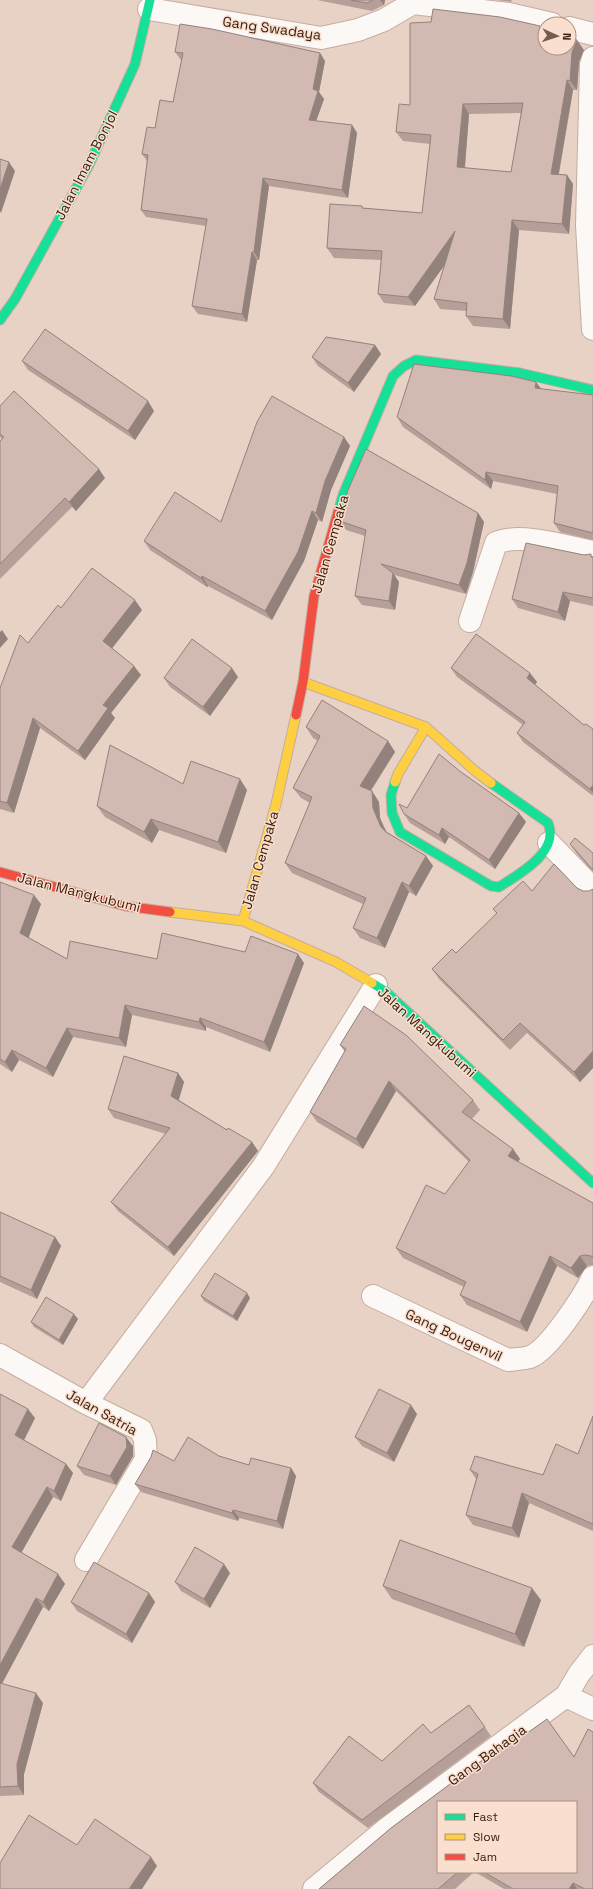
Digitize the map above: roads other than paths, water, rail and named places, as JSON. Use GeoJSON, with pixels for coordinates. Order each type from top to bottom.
{"type":"FeatureCollection","features":[{"type":"Feature","properties":{"kind":"main road","name":"Jalan Imam Bonjol"},"geometry":{"type":"LineString","coordinates":[[0,320],[15,299],[90,165],[135,64],[150,4]]}},
{"type":"Feature","properties":{"kind":"main road","name":"Jalan Cempaka"},"geometry":{"type":"LineString","coordinates":[[243,921],[276,804],[303,682],[314,596],[343,495],[393,376],[404,366],[416,360],[520,373],[593,390]]}},
{"type":"Feature","properties":{"kind":"main road"},"geometry":{"type":"LineString","coordinates":[[303,682],[426,726],[475,771],[548,823],[551,830],[549,843],[525,870],[499,887],[494,887],[400,832],[392,813],[391,796],[398,774],[426,726]]}},
{"type":"Feature","properties":{"kind":"main road","name":"Jalan Mangkubumi"},"geometry":{"type":"LineString","coordinates":[[0,872],[125,906],[243,921],[336,962],[385,990],[495,1094],[593,1183]]}},
{"type":"Feature","properties":{"kind":"street","name":"Gang Swadaya"},"geometry":{"type":"LineString","coordinates":[[150,4],[321,38],[358,30],[384,20],[413,2]]}},
{"type":"Feature","properties":{"kind":"street"},"geometry":{"type":"LineString","coordinates":[[413,2],[509,14],[537,21]]}},
{"type":"Feature","properties":{"kind":"street"},"geometry":{"type":"LineString","coordinates":[[577,30],[593,34]]}},
{"type":"Feature","properties":{"kind":"street"},"geometry":{"type":"LineString","coordinates":[[593,58],[591,65],[587,225],[593,330]]}},
{"type":"Feature","properties":{"kind":"street"},"geometry":{"type":"LineString","coordinates":[[470,621],[496,543],[509,539],[525,538],[593,552]]}},
{"type":"Feature","properties":{"kind":"street"},"geometry":{"type":"LineString","coordinates":[[549,843],[593,889]]}},
{"type":"Feature","properties":{"kind":"street"},"geometry":{"type":"LineString","coordinates":[[86,1403],[263,1167],[376,985]]}},
{"type":"Feature","properties":{"kind":"street","name":"Gang Bougenvil"},"geometry":{"type":"LineString","coordinates":[[373,1296],[508,1360],[530,1357],[549,1342],[587,1291],[593,1277]]}},
{"type":"Feature","properties":{"kind":"street","name":"Jalan Satria"},"geometry":{"type":"LineString","coordinates":[[0,1354],[86,1403],[140,1430],[145,1440],[147,1450],[146,1459],[86,1560]]}},
{"type":"Feature","properties":{"kind":"street","name":"Gang Bahagia"},"geometry":{"type":"LineString","coordinates":[[314,1889],[389,1827],[566,1696],[579,1674],[593,1656]]}},
{"type":"Feature","properties":{"kind":"street"},"geometry":{"type":"LineString","coordinates":[[566,1696],[593,1709]]}}]}
